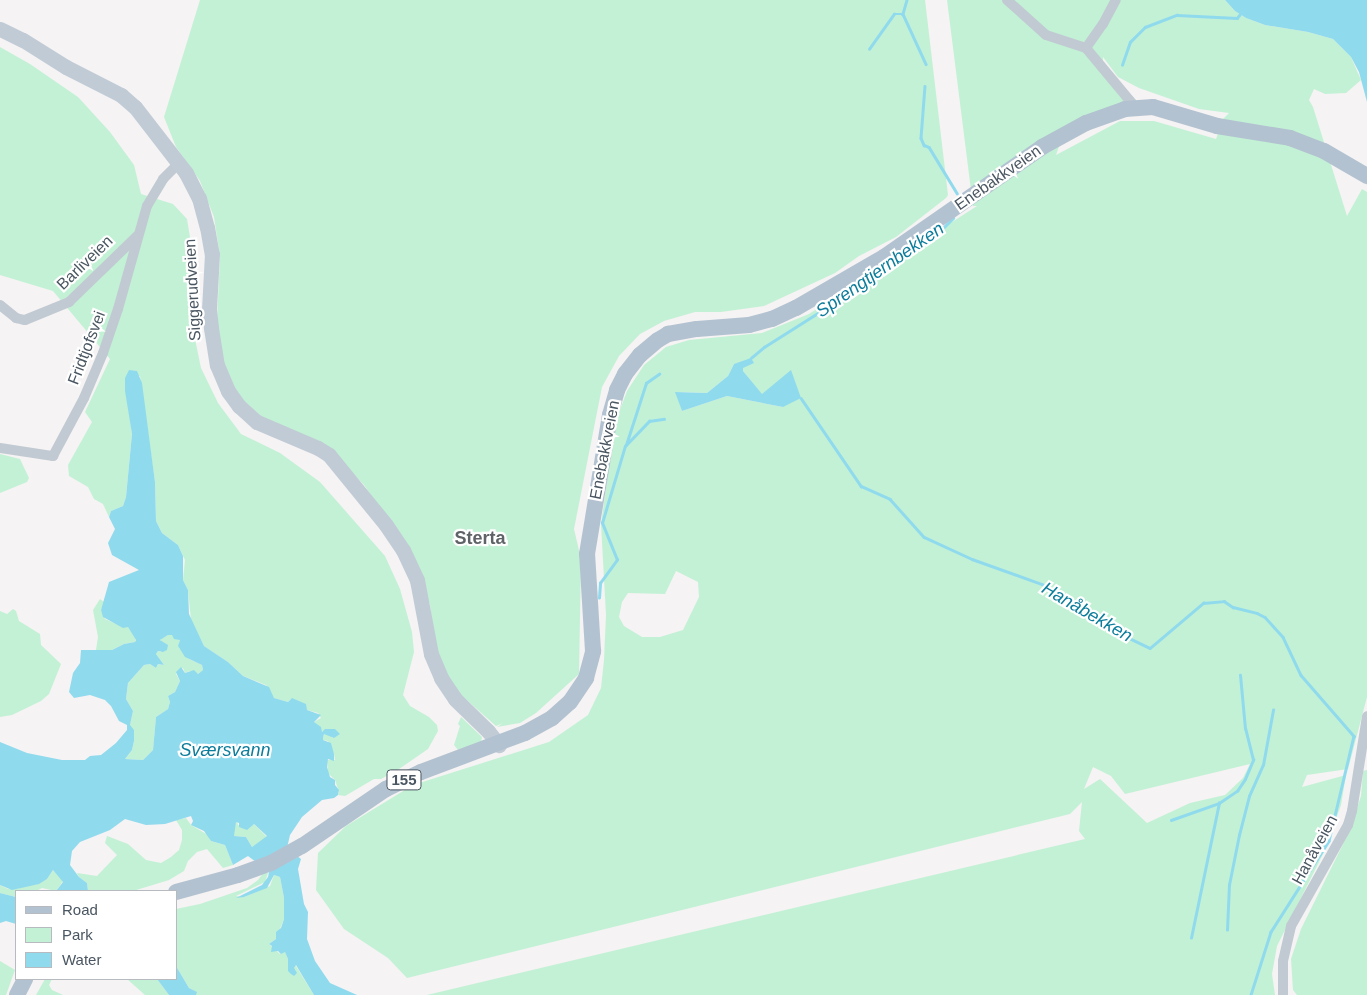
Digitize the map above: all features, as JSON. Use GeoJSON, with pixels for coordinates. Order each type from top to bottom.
{"type":"FeatureCollection","features":[{"type":"Feature","properties":{"kind":"main road","name":"Siggerudveien"},"geometry":{"type":"LineString","coordinates":[[0,29],[23,40],[66,67],[121,95],[135,108],[179,163],[195,189],[207,226],[212,254],[209,309],[210,328],[218,365],[228,391],[239,406],[258,422],[318,448],[329,455],[386,525],[403,550],[417,580],[432,654],[441,678],[455,699],[488,731],[498,745]]}},
{"type":"Feature","properties":{"kind":"main road","name":"Enebakkveien"},"geometry":{"type":"LineString","coordinates":[[178,891],[238,875],[286,855],[372,797],[399,782],[526,733],[555,716],[577,694],[589,670],[593,638],[587,564],[591,522],[615,396],[625,374],[640,355],[658,340],[668,334],[697,329],[749,325],[772,319],[812,300],[884,257],[1038,143],[1098,118],[1136,108],[1160,108],[1216,126],[1300,141],[1324,151],[1367,176]]}},
{"type":"Feature","properties":{"kind":"main road"},"geometry":{"type":"LineString","coordinates":[[17,995],[24,980]]}},
{"type":"Feature","properties":{"kind":"street"},"geometry":{"type":"LineString","coordinates":[[1007,0],[1046,35],[1086,48],[1136,108]]}},
{"type":"Feature","properties":{"kind":"street"},"geometry":{"type":"LineString","coordinates":[[1086,48],[1103,24],[1116,0]]}},
{"type":"Feature","properties":{"kind":"street","name":"Fridtjofsvei"},"geometry":{"type":"LineString","coordinates":[[0,448],[53,456],[84,398],[103,353],[118,309],[137,236],[153,194],[163,178],[179,163]]}},
{"type":"Feature","properties":{"kind":"street","name":"Barliveien"},"geometry":{"type":"LineString","coordinates":[[0,305],[16,318],[25,320],[69,302],[137,236]]}},
{"type":"Feature","properties":{"kind":"street","name":"Hanåveien"},"geometry":{"type":"LineString","coordinates":[[1283,995],[1282,961],[1291,926],[1348,825],[1352,811],[1367,716]]}},
{"type":"Feature","properties":{"kind":"green space"},"geometry":{"type":"Polygon","coordinates":[[[200,0],[925,0],[948,195],[896,237],[859,256],[835,273],[764,306],[721,312],[695,312],[664,321],[640,334],[619,356],[602,387],[574,529],[581,559],[579,674],[536,713],[520,723],[497,727],[503,723],[496,726],[452,687],[435,651],[430,605],[416,562],[364,485],[332,451],[267,421],[237,395],[225,369],[217,321],[220,256],[214,217],[200,181],[176,147],[164,117],[200,0]]]}},
{"type":"Feature","properties":{"kind":"green space"},"geometry":{"type":"Polygon","coordinates":[[[947,0],[1225,0],[1235,11],[1246,18],[1265,25],[1308,32],[1333,39],[1351,57],[1361,80],[1346,93],[1325,94],[1314,89],[1309,100],[1313,107],[1347,216],[1362,189],[1367,192],[1367,697],[1348,769],[1307,775],[1302,787],[1346,775],[1341,805],[1324,852],[1277,946],[1272,974],[1275,995],[427,995],[1085,839],[1079,831],[1082,802],[1070,814],[407,978],[388,958],[344,929],[316,890],[318,853],[346,826],[413,785],[549,742],[588,715],[601,688],[604,660],[606,615],[601,524],[615,423],[627,391],[644,365],[666,347],[689,340],[762,333],[809,314],[977,206],[973,206],[947,0]],[[1103,57],[1103,66],[1139,103],[1062,138],[1056,155],[1120,121],[1154,121],[1216,139],[1223,119],[1229,113],[1199,109],[1139,88],[1118,77],[1103,57]],[[734,364],[728,376],[707,393],[676,392],[682,411],[727,396],[783,407],[771,389],[762,395],[743,371],[743,368],[734,364]],[[676,571],[665,594],[628,593],[622,602],[619,617],[624,626],[642,637],[660,637],[683,630],[699,597],[698,582],[676,571]],[[1250,764],[1125,794],[1111,776],[1093,767],[1084,789],[1100,779],[1147,823],[1190,803],[1225,795],[1243,778],[1250,764]]]}},
{"type":"Feature","properties":{"kind":"green space"},"geometry":{"type":"Polygon","coordinates":[[[0,47],[30,64],[78,97],[110,132],[134,165],[141,194],[173,204],[187,219],[193,256],[191,320],[201,368],[218,403],[241,434],[280,453],[320,482],[385,556],[400,589],[412,632],[414,652],[403,695],[410,706],[429,717],[437,725],[438,731],[428,749],[381,779],[374,779],[345,796],[338,795],[339,792],[335,780],[328,773],[327,760],[335,760],[334,754],[328,741],[323,740],[324,734],[328,734],[333,738],[335,729],[327,729],[322,732],[314,722],[321,718],[318,713],[307,710],[291,699],[288,702],[274,698],[266,685],[243,676],[228,662],[204,646],[191,620],[188,590],[183,580],[185,560],[178,545],[162,533],[156,521],[155,482],[140,376],[125,378],[132,434],[126,497],[123,506],[111,511],[109,517],[103,504],[94,499],[88,487],[69,476],[68,465],[92,422],[85,412],[110,359],[53,291],[0,275],[0,47]]]}},
{"type":"Feature","properties":{"kind":"green space"},"geometry":{"type":"Polygon","coordinates":[[[0,454],[20,459],[29,478],[27,482],[0,493],[0,454]]]}},
{"type":"Feature","properties":{"kind":"green space"},"geometry":{"type":"Polygon","coordinates":[[[100,599],[104,602],[101,610],[105,619],[123,627],[128,627],[136,638],[135,642],[124,644],[112,650],[96,650],[98,637],[93,610],[100,599]]]}},
{"type":"Feature","properties":{"kind":"green space"},"geometry":{"type":"Polygon","coordinates":[[[13,609],[16,611],[19,621],[40,634],[41,645],[61,664],[49,694],[41,701],[12,715],[0,717],[0,611],[7,614],[13,609]]]}},
{"type":"Feature","properties":{"kind":"green space"},"geometry":{"type":"Polygon","coordinates":[[[172,635],[180,640],[179,648],[189,659],[202,665],[203,670],[198,674],[190,671],[185,673],[183,668],[176,674],[180,681],[175,692],[168,696],[170,702],[168,709],[156,717],[153,750],[143,760],[125,759],[132,750],[134,741],[130,725],[133,711],[126,699],[128,683],[144,665],[150,664],[156,668],[158,664],[164,665],[156,654],[158,651],[161,652],[161,639],[172,635]]]}},
{"type":"Feature","properties":{"kind":"green space"},"geometry":{"type":"Polygon","coordinates":[[[461,717],[482,737],[481,742],[458,750],[454,745],[461,717]]]}},
{"type":"Feature","properties":{"kind":"green space"},"geometry":{"type":"Polygon","coordinates":[[[1367,770],[1367,995],[1297,995],[1293,990],[1291,959],[1301,929],[1349,832],[1361,796],[1363,771],[1367,770]]]}},
{"type":"Feature","properties":{"kind":"green space"},"geometry":{"type":"Polygon","coordinates":[[[186,818],[191,825],[208,835],[211,841],[225,845],[233,865],[223,868],[207,849],[197,852],[188,861],[184,871],[169,880],[136,890],[88,890],[87,883],[77,873],[97,876],[117,855],[105,843],[107,836],[128,844],[146,860],[161,863],[179,850],[182,830],[176,820],[186,818]]]}},
{"type":"Feature","properties":{"kind":"green space"},"geometry":{"type":"Polygon","coordinates":[[[237,821],[238,825],[244,827],[254,824],[267,837],[252,847],[246,837],[234,836],[234,826],[237,821]]]}},
{"type":"Feature","properties":{"kind":"green space"},"geometry":{"type":"Polygon","coordinates":[[[53,870],[63,881],[57,890],[42,888],[38,890],[15,890],[15,897],[0,893],[0,885],[8,889],[17,889],[28,884],[35,885],[47,879],[53,870]]]}},
{"type":"Feature","properties":{"kind":"green space"},"geometry":{"type":"Polygon","coordinates":[[[264,872],[268,873],[265,882],[236,896],[244,897],[270,886],[274,875],[280,877],[284,898],[284,919],[276,939],[269,944],[280,954],[285,951],[288,964],[294,968],[296,966],[314,995],[196,995],[196,992],[189,988],[178,969],[178,909],[200,904],[247,888],[258,880],[264,872]]]}},
{"type":"Feature","properties":{"kind":"green space"},"geometry":{"type":"Polygon","coordinates":[[[0,961],[15,970],[6,995],[0,995],[0,961]]]}},
{"type":"Feature","properties":{"kind":"green space"},"geometry":{"type":"Polygon","coordinates":[[[44,980],[52,980],[49,985],[52,990],[63,995],[36,995],[44,980]]]}},
{"type":"Feature","properties":{"kind":"green space"},"geometry":{"type":"Polygon","coordinates":[[[128,980],[158,980],[169,995],[145,995],[128,980]]]}},
{"type":"Feature","properties":{"kind":"water"},"geometry":{"type":"Polygon","coordinates":[[[1225,0],[1367,0],[1367,102],[1359,72],[1351,57],[1333,39],[1308,32],[1265,25],[1246,18],[1235,11],[1225,0]]]}},
{"type":"Feature","properties":{"kind":"water"},"geometry":{"type":"Polygon","coordinates":[[[751,358],[754,363],[743,368],[743,371],[762,394],[791,370],[801,398],[783,407],[727,396],[682,411],[675,392],[707,393],[728,376],[734,364],[751,358]]]}},
{"type":"Feature","properties":{"kind":"water","name":"Sværsvann"},"geometry":{"type":"Polygon","coordinates":[[[129,370],[137,371],[142,383],[155,482],[156,521],[162,533],[178,545],[183,556],[183,580],[188,590],[189,614],[204,646],[228,662],[243,676],[269,687],[274,698],[288,702],[292,698],[306,704],[307,710],[321,715],[314,722],[321,727],[322,732],[325,729],[335,729],[340,734],[334,738],[324,734],[323,738],[323,740],[331,743],[334,754],[334,761],[328,759],[327,767],[330,777],[335,780],[335,785],[339,790],[338,795],[334,798],[322,800],[302,817],[290,835],[287,848],[301,859],[298,869],[304,904],[308,912],[307,939],[315,961],[330,983],[357,995],[314,995],[296,965],[294,968],[297,973],[294,976],[288,971],[288,959],[285,952],[281,954],[278,951],[271,952],[272,946],[269,944],[276,939],[276,932],[281,928],[284,919],[284,898],[280,877],[274,875],[267,888],[244,897],[236,898],[262,885],[269,872],[248,856],[233,865],[225,845],[211,841],[204,831],[191,825],[193,821],[191,816],[165,824],[146,825],[125,819],[110,830],[80,842],[72,851],[70,865],[79,877],[87,883],[88,890],[57,890],[63,882],[53,870],[47,879],[39,884],[12,890],[0,885],[0,742],[27,753],[62,760],[85,760],[90,756],[101,755],[116,743],[127,730],[127,725],[119,721],[111,706],[105,700],[90,695],[74,698],[69,692],[73,673],[80,663],[81,650],[112,650],[136,640],[128,627],[123,628],[103,617],[101,610],[109,582],[139,570],[112,555],[108,543],[115,529],[109,517],[111,511],[123,506],[126,497],[132,434],[125,391],[125,378],[129,370]],[[168,635],[160,640],[168,645],[167,650],[163,652],[158,651],[156,654],[164,665],[158,664],[156,668],[150,664],[144,665],[128,683],[126,699],[133,711],[130,725],[134,730],[134,741],[132,750],[125,759],[143,760],[153,750],[156,717],[168,709],[170,702],[168,696],[175,692],[180,681],[176,672],[181,667],[185,673],[194,670],[198,674],[203,670],[202,665],[185,657],[178,646],[180,640],[174,639],[172,635],[168,635]],[[236,822],[234,836],[246,837],[252,847],[267,836],[254,824],[247,830],[239,827],[239,823],[236,822]]]}},
{"type":"Feature","properties":{"kind":"water"},"geometry":{"type":"Polygon","coordinates":[[[0,893],[15,897],[15,924],[6,921],[0,923],[0,893]]]}},
{"type":"Feature","properties":{"kind":"water"},"geometry":{"type":"Polygon","coordinates":[[[178,969],[189,988],[197,992],[196,995],[169,995],[158,980],[178,980],[178,969]]]}},
{"type":"Feature","properties":{"kind":"waterway"},"geometry":{"type":"LineString","coordinates":[[907,0],[903,14],[926,64]]}},
{"type":"Feature","properties":{"kind":"waterway"},"geometry":{"type":"LineString","coordinates":[[869,49],[894,14],[903,14]]}},
{"type":"Feature","properties":{"kind":"waterway","name":"Sprengtjernbekken"},"geometry":{"type":"LineString","coordinates":[[1122,65],[1130,42],[1145,27],[1177,15],[1237,18],[1240,14]]}},
{"type":"Feature","properties":{"kind":"waterway"},"geometry":{"type":"LineString","coordinates":[[925,86],[921,138],[924,145],[929,147],[957,193]]}},
{"type":"Feature","properties":{"kind":"waterway","name":"Sprengtjernbekken"},"geometry":{"type":"LineString","coordinates":[[751,358],[764,347],[892,266],[936,235],[953,218]]}},
{"type":"Feature","properties":{"kind":"waterway"},"geometry":{"type":"LineString","coordinates":[[626,445],[646,383],[659,374]]}},
{"type":"Feature","properties":{"kind":"waterway","name":"Hanåbekken"},"geometry":{"type":"LineString","coordinates":[[801,398],[861,486],[890,499],[924,537],[972,559],[1042,584],[1074,602],[1102,625],[1150,648],[1203,603],[1224,601],[1233,607],[1265,617],[1283,637],[1301,675],[1354,736],[1329,841],[1271,932],[1251,995]]}},
{"type":"Feature","properties":{"kind":"waterway"},"geometry":{"type":"LineString","coordinates":[[599,598],[600,583],[617,560],[602,523],[625,446],[649,421],[664,419]]}},
{"type":"Feature","properties":{"kind":"waterway"},"geometry":{"type":"LineString","coordinates":[[1171,820],[1219,803],[1237,791],[1245,779],[1253,760],[1245,729],[1240,675]]}},
{"type":"Feature","properties":{"kind":"waterway"},"geometry":{"type":"LineString","coordinates":[[1227,930],[1229,885],[1239,835],[1249,796],[1263,765],[1273,710]]}},
{"type":"Feature","properties":{"kind":"waterway"},"geometry":{"type":"LineString","coordinates":[[1191,938],[1219,803]]}},
{"type":"Feature","properties":{"kind":"district","name":"Sterta"},"geometry":{"type":"Point","coordinates":[480,538]}}]}
